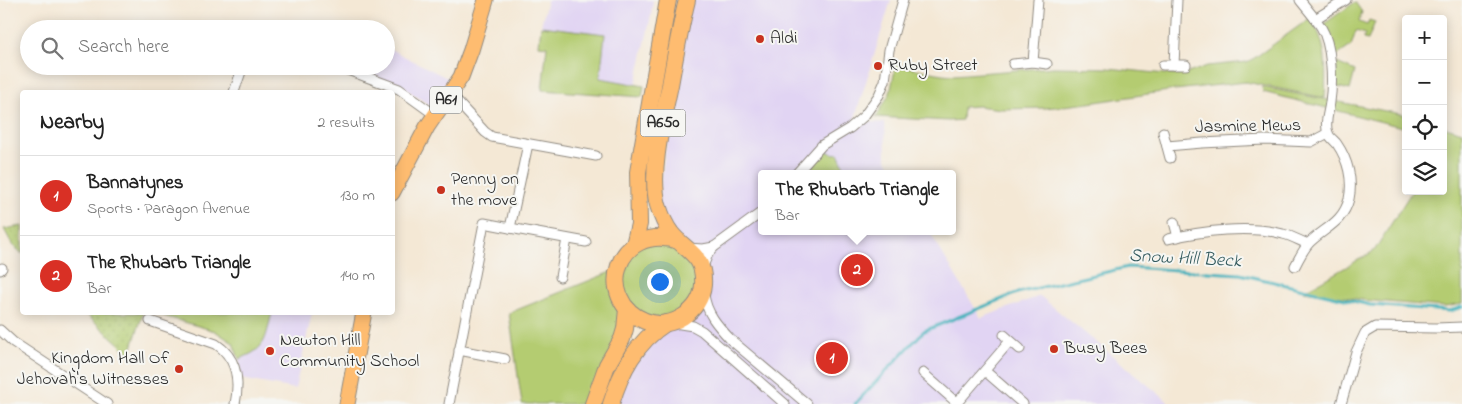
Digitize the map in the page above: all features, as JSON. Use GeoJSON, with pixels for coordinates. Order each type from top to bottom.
{"type":"FeatureCollection","features":[{"type":"Feature","properties":{"kind":"highway","name":"A650"},"geometry":{"type":"LineString","coordinates":[[634,245],[639,224],[638,172],[668,0]]}},
{"type":"Feature","properties":{"kind":"highway","name":"A650"},"geometry":{"type":"LineString","coordinates":[[684,245],[670,231],[662,218],[658,204],[656,169],[666,106],[687,0]]}},
{"type":"Feature","properties":{"kind":"highway"},"geometry":{"type":"LineString","coordinates":[[610,404],[620,378],[636,349],[646,338],[691,311],[698,302],[702,278],[696,257],[684,245],[666,238],[653,238],[634,245],[624,255],[618,269],[616,283],[619,296],[627,309],[643,321],[669,323]]}},
{"type":"Feature","properties":{"kind":"highway"},"geometry":{"type":"LineString","coordinates":[[594,404],[604,373],[622,339],[627,309]]}},
{"type":"Feature","properties":{"kind":"main road","name":"A61"},"geometry":{"type":"LineString","coordinates":[[395,187],[423,135],[460,77],[471,50],[486,0]]}},
{"type":"Feature","properties":{"kind":"main road"},"geometry":{"type":"LineString","coordinates":[[347,404],[363,315]]}},
{"type":"Feature","properties":{"kind":"street"},"geometry":{"type":"LineString","coordinates":[[800,170],[822,145],[850,128],[864,116],[879,94],[885,81],[889,50],[903,0]]}},
{"type":"Feature","properties":{"kind":"street"},"geometry":{"type":"LineString","coordinates":[[1033,62],[1038,0]]}},
{"type":"Feature","properties":{"kind":"street"},"geometry":{"type":"LineString","coordinates":[[1174,66],[1178,0]]}},
{"type":"Feature","properties":{"kind":"street"},"geometry":{"type":"LineString","coordinates":[[1295,266],[1308,244],[1328,230],[1343,214],[1349,198],[1347,162],[1328,133],[1327,119],[1331,101],[1331,62],[1326,37],[1300,0]]}},
{"type":"Feature","properties":{"kind":"street"},"geometry":{"type":"LineString","coordinates":[[1315,19],[1346,0]]}},
{"type":"Feature","properties":{"kind":"street"},"geometry":{"type":"LineString","coordinates":[[1013,64],[1033,62],[1047,64]]}},
{"type":"Feature","properties":{"kind":"street"},"geometry":{"type":"LineString","coordinates":[[1163,65],[1186,65]]}},
{"type":"Feature","properties":{"kind":"street"},"geometry":{"type":"LineString","coordinates":[[235,90],[240,75]]}},
{"type":"Feature","properties":{"kind":"street"},"geometry":{"type":"LineString","coordinates":[[361,75],[399,89],[435,116]]}},
{"type":"Feature","properties":{"kind":"street"},"geometry":{"type":"LineString","coordinates":[[450,94],[485,132],[492,137],[596,156]]}},
{"type":"Feature","properties":{"kind":"street"},"geometry":{"type":"LineString","coordinates":[[1163,132],[1170,158]]}},
{"type":"Feature","properties":{"kind":"street","name":"Jasmine Mews"},"geometry":{"type":"LineString","coordinates":[[1166,146],[1264,140],[1311,142],[1328,133]]}},
{"type":"Feature","properties":{"kind":"street"},"geometry":{"type":"LineString","coordinates":[[510,228],[528,144]]}},
{"type":"Feature","properties":{"kind":"street"},"geometry":{"type":"LineString","coordinates":[[758,215],[714,247],[708,254],[702,278],[705,303],[712,319],[731,340],[807,404]]}},
{"type":"Feature","properties":{"kind":"street"},"geometry":{"type":"LineString","coordinates":[[1174,222],[1178,236]]}},
{"type":"Feature","properties":{"kind":"street"},"geometry":{"type":"LineString","coordinates":[[449,404],[484,223],[586,242]]}},
{"type":"Feature","properties":{"kind":"street"},"geometry":{"type":"LineString","coordinates":[[1168,239],[1194,233],[1265,230],[1284,234],[1308,244]]}},
{"type":"Feature","properties":{"kind":"street"},"geometry":{"type":"LineString","coordinates":[[560,278],[567,239]]}},
{"type":"Feature","properties":{"kind":"street"},"geometry":{"type":"LineString","coordinates":[[684,245],[703,249],[714,247]]}},
{"type":"Feature","properties":{"kind":"street"},"geometry":{"type":"LineString","coordinates":[[150,321],[223,348],[236,366],[237,387],[235,404]]}},
{"type":"Feature","properties":{"kind":"street"},"geometry":{"type":"LineString","coordinates":[[669,323],[693,326],[702,331],[785,404]]}},
{"type":"Feature","properties":{"kind":"street"},"geometry":{"type":"LineString","coordinates":[[1341,404],[1356,352],[1365,333],[1374,327],[1462,327]]}},
{"type":"Feature","properties":{"kind":"street"},"geometry":{"type":"LineString","coordinates":[[0,330],[13,342],[107,404]]}},
{"type":"Feature","properties":{"kind":"street"},"geometry":{"type":"LineString","coordinates":[[923,373],[956,403],[985,371],[1007,338],[1020,349]]}},
{"type":"Feature","properties":{"kind":"street"},"geometry":{"type":"LineString","coordinates":[[459,350],[505,359]]}},
{"type":"Feature","properties":{"kind":"street"},"geometry":{"type":"LineString","coordinates":[[985,371],[1023,404]]}},
{"type":"Feature","properties":{"kind":"shaded area"},"geometry":{"type":"Polygon","coordinates":[[[547,0],[653,0],[636,84],[600,79],[605,34],[541,26],[547,0]]]}},
{"type":"Feature","properties":{"kind":"shaded area"},"geometry":{"type":"Polygon","coordinates":[[[687,0],[891,0],[854,121],[885,123],[886,158],[893,170],[758,170],[758,235],[931,235],[981,318],[1040,296],[1171,404],[611,404],[646,338],[658,204],[687,0]]]}},
{"type":"Feature","properties":{"kind":"shaded area"},"geometry":{"type":"Polygon","coordinates":[[[395,52],[449,79],[431,106],[407,90],[371,77],[372,75],[395,75],[395,52]]]}},
{"type":"Feature","properties":{"kind":"shaded area","name":"Newton Hill Community School"},"geometry":{"type":"Polygon","coordinates":[[[160,315],[312,315],[295,389],[241,379],[239,359],[233,343],[215,331],[160,315]]]}},
{"type":"Feature","properties":{"kind":"green space"},"geometry":{"type":"Polygon","coordinates":[[[1355,2],[1362,12],[1359,22],[1367,25],[1369,20],[1375,22],[1368,40],[1363,39],[1365,34],[1356,31],[1351,46],[1335,57],[1324,24],[1355,2]]]}},
{"type":"Feature","properties":{"kind":"green space"},"geometry":{"type":"Polygon","coordinates":[[[1310,18],[1320,37],[1325,56],[1325,98],[1246,82],[1046,108],[1001,109],[978,106],[963,107],[962,120],[876,117],[890,93],[896,65],[954,75],[1054,67],[1108,68],[1175,75],[1207,66],[1247,62],[1310,18]]]}},
{"type":"Feature","properties":{"kind":"green space"},"geometry":{"type":"Polygon","coordinates":[[[541,26],[605,34],[600,78],[644,86],[642,97],[542,90],[547,46],[539,45],[541,26]]]}},
{"type":"Feature","properties":{"kind":"green space"},"geometry":{"type":"Polygon","coordinates":[[[1337,63],[1355,71],[1350,90],[1334,86],[1337,63]]]}},
{"type":"Feature","properties":{"kind":"green space"},"geometry":{"type":"Polygon","coordinates":[[[1262,87],[1402,114],[1402,127],[1263,92],[1262,87]]]}},
{"type":"Feature","properties":{"kind":"green space"},"geometry":{"type":"Polygon","coordinates":[[[1447,127],[1462,132],[1462,304],[1445,307],[1363,300],[1304,291],[1374,251],[1409,195],[1447,195],[1447,127]]]}},
{"type":"Feature","properties":{"kind":"green space"},"geometry":{"type":"Polygon","coordinates":[[[826,151],[838,153],[845,170],[810,170],[826,151]]]}},
{"type":"Feature","properties":{"kind":"green space"},"geometry":{"type":"Polygon","coordinates":[[[20,226],[20,252],[12,244],[4,229],[20,226]]]}},
{"type":"Feature","properties":{"kind":"green space"},"geometry":{"type":"Polygon","coordinates":[[[679,241],[703,286],[680,319],[634,316],[593,404],[522,404],[509,313],[618,269],[634,245],[679,241]]]}},
{"type":"Feature","properties":{"kind":"green space"},"geometry":{"type":"Polygon","coordinates":[[[87,315],[142,315],[130,354],[87,315]]]}},
{"type":"Feature","properties":{"kind":"green space"},"geometry":{"type":"Polygon","coordinates":[[[160,315],[271,315],[266,336],[260,347],[239,359],[233,343],[215,331],[160,315]]]}},
{"type":"Feature","properties":{"kind":"waterway","name":"Snow Hill Beck"},"geometry":{"type":"LineString","coordinates":[[855,404],[924,331],[1017,293],[1128,267],[1240,274],[1370,305],[1450,311],[1462,307]]}},
{"type":"Feature","properties":{"kind":"place","name":"Aldi"},"geometry":{"type":"Point","coordinates":[760,39]}},
{"type":"Feature","properties":{"kind":"place","name":"Ruby Street"},"geometry":{"type":"Point","coordinates":[878,66]}},
{"type":"Feature","properties":{"kind":"place","name":"Penny on the move"},"geometry":{"type":"Point","coordinates":[441,190]}},
{"type":"Feature","properties":{"kind":"place","name":"The Rhubarb Triangle"},"geometry":{"type":"Point","coordinates":[857,270]}},
{"type":"Feature","properties":{"kind":"place","name":"Busy Bees"},"geometry":{"type":"Point","coordinates":[1054,349]}},
{"type":"Feature","properties":{"kind":"place","name":"Newton Hill Community School"},"geometry":{"type":"Point","coordinates":[270,351]}},
{"type":"Feature","properties":{"kind":"place","name":"Bannatynes"},"geometry":{"type":"Point","coordinates":[832,358]}},
{"type":"Feature","properties":{"kind":"place","name":"Kingdom Hall Of Jehovah's Witnesses"},"geometry":{"type":"Point","coordinates":[179,369]}}]}
